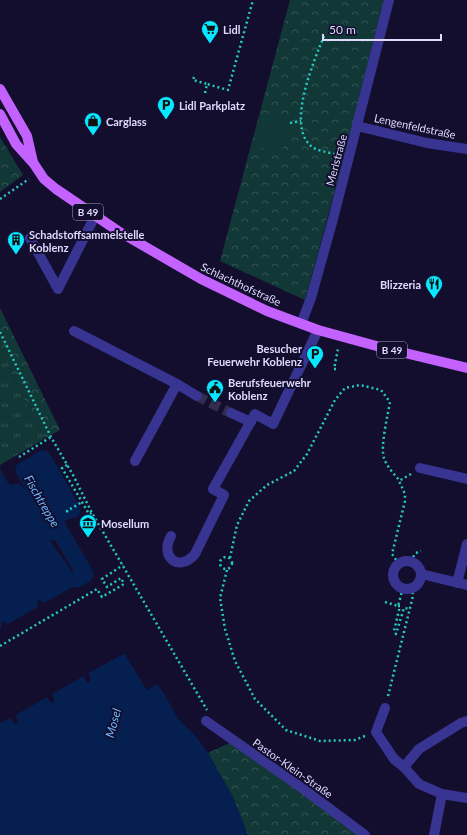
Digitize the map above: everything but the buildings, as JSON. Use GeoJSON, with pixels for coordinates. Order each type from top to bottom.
{"type":"FeatureCollection","features":[{"type":"Feature","properties":{"kind":"main road","name":"Schlachthofstraße"},"geometry":{"type":"LineString","coordinates":[[0,89],[27,136],[36,168]]}},
{"type":"Feature","properties":{"kind":"main road","name":"Schlachthofstraße"},"geometry":{"type":"LineString","coordinates":[[0,114],[16,144],[44,179],[56,189],[95,216],[200,279],[234,296],[318,330],[467,368]]}},
{"type":"Feature","properties":{"kind":"street","name":"Merlstraße"},"geometry":{"type":"LineString","coordinates":[[301,324],[311,298],[349,158],[389,0]]}},
{"type":"Feature","properties":{"kind":"street","name":"Lengenfeldstraße"},"geometry":{"type":"LineString","coordinates":[[357,126],[427,143],[467,149]]}},
{"type":"Feature","properties":{"kind":"street"},"geometry":{"type":"LineString","coordinates":[[30,238],[58,289],[95,216]]}},
{"type":"Feature","properties":{"kind":"street"},"geometry":{"type":"LineString","coordinates":[[171,536],[167,544],[168,556],[173,561],[179,563],[191,559],[195,554],[224,495],[213,489],[255,414],[273,424],[307,359],[318,330]]}},
{"type":"Feature","properties":{"kind":"street"},"geometry":{"type":"LineString","coordinates":[[74,331],[177,384],[197,396]]}},
{"type":"Feature","properties":{"kind":"street"},"geometry":{"type":"LineString","coordinates":[[135,461],[177,384]]}},
{"type":"Feature","properties":{"kind":"street"},"geometry":{"type":"LineString","coordinates":[[231,413],[251,422]]}},
{"type":"Feature","properties":{"kind":"street"},"geometry":{"type":"LineString","coordinates":[[420,468],[467,479]]}},
{"type":"Feature","properties":{"kind":"street"},"geometry":{"type":"LineString","coordinates":[[421,574],[462,584],[467,544]]}},
{"type":"Feature","properties":{"kind":"street"},"geometry":{"type":"LineString","coordinates":[[405,560],[410,561],[418,565],[421,574],[419,582],[407,588],[398,586],[393,578],[394,569],[405,560]]}},
{"type":"Feature","properties":{"kind":"street"},"geometry":{"type":"LineString","coordinates":[[385,708],[376,732],[394,759],[404,767],[419,784],[442,794],[467,798]]}},
{"type":"Feature","properties":{"kind":"street","name":"Pastor-Klein-Straße"},"geometry":{"type":"LineString","coordinates":[[206,721],[302,788],[365,835]]}},
{"type":"Feature","properties":{"kind":"street"},"geometry":{"type":"LineString","coordinates":[[404,767],[419,749],[461,723],[467,722]]}},
{"type":"Feature","properties":{"kind":"street"},"geometry":{"type":"LineString","coordinates":[[434,835],[442,794]]}},
{"type":"Feature","properties":{"kind":"path"},"geometry":{"type":"LineString","coordinates":[[194,77],[193,80],[228,90],[253,0]]}},
{"type":"Feature","properties":{"kind":"path"},"geometry":{"type":"LineString","coordinates":[[324,36],[311,68],[303,98],[301,121],[305,140],[312,148],[349,158]]}},
{"type":"Feature","properties":{"kind":"path"},"geometry":{"type":"LineString","coordinates":[[205,93],[207,84]]}},
{"type":"Feature","properties":{"kind":"path"},"geometry":{"type":"LineString","coordinates":[[290,123],[301,121]]}},
{"type":"Feature","properties":{"kind":"path"},"geometry":{"type":"LineString","coordinates":[[0,199],[36,168]]}},
{"type":"Feature","properties":{"kind":"path"},"geometry":{"type":"LineString","coordinates":[[0,332],[51,437],[92,513],[208,712],[206,721]]}},
{"type":"Feature","properties":{"kind":"path"},"geometry":{"type":"LineString","coordinates":[[336,369],[334,369],[337,361],[338,349]]}},
{"type":"Feature","properties":{"kind":"path"},"geometry":{"type":"LineString","coordinates":[[376,732],[355,740],[320,741],[286,730],[255,699],[235,661],[225,629],[220,598],[226,570],[232,566],[230,558],[237,525],[249,501],[267,485],[294,471],[308,454],[335,400],[345,388],[360,385],[381,390],[390,402],[383,456],[399,481],[405,494],[405,501],[392,554],[399,564]]}},
{"type":"Feature","properties":{"kind":"path"},"geometry":{"type":"LineString","coordinates":[[19,457],[51,437]]}},
{"type":"Feature","properties":{"kind":"path"},"geometry":{"type":"LineString","coordinates":[[67,465],[62,468],[88,514],[92,513]]}},
{"type":"Feature","properties":{"kind":"path"},"geometry":{"type":"LineString","coordinates":[[68,512],[67,511],[82,502]]}},
{"type":"Feature","properties":{"kind":"path"},"geometry":{"type":"LineString","coordinates":[[410,561],[416,553],[421,551]]}},
{"type":"Feature","properties":{"kind":"path"},"geometry":{"type":"LineString","coordinates":[[226,570],[221,568],[219,562],[224,557],[230,558]]}},
{"type":"Feature","properties":{"kind":"path"},"geometry":{"type":"LineString","coordinates":[[0,646],[97,589],[102,597],[124,584],[121,578],[107,587],[102,579],[123,565]]}},
{"type":"Feature","properties":{"kind":"path"},"geometry":{"type":"LineString","coordinates":[[385,708],[410,609],[413,596],[407,588],[398,606],[400,606],[394,631],[396,634],[404,608],[410,609]]}},
{"type":"Feature","properties":{"kind":"path"},"geometry":{"type":"LineString","coordinates":[[385,602],[398,606]]}},
{"type":"Feature","properties":{"kind":"green space"},"geometry":{"type":"Polygon","coordinates":[[[290,0],[384,0],[346,150],[305,300],[220,261],[290,0]]]}},
{"type":"Feature","properties":{"kind":"green space"},"geometry":{"type":"Polygon","coordinates":[[[260,116],[291,121],[281,154],[253,145],[260,116]]]}},
{"type":"Feature","properties":{"kind":"green space"},"geometry":{"type":"Polygon","coordinates":[[[0,137],[23,175],[0,192],[0,137]]]}},
{"type":"Feature","properties":{"kind":"green space"},"geometry":{"type":"Polygon","coordinates":[[[0,308],[60,430],[44,439],[0,351],[0,308]]]}},
{"type":"Feature","properties":{"kind":"green space"},"geometry":{"type":"Polygon","coordinates":[[[0,351],[44,439],[0,465],[0,351]]]}},
{"type":"Feature","properties":{"kind":"green space"},"geometry":{"type":"Polygon","coordinates":[[[236,740],[367,835],[248,835],[233,797],[208,753],[236,740]]]}},
{"type":"Feature","properties":{"kind":"water"},"geometry":{"type":"Polygon","coordinates":[[[0,467],[4,477],[80,583],[44,603],[38,600],[38,607],[8,625],[2,621],[2,628],[0,629],[0,467]]]}},
{"type":"Feature","properties":{"kind":"water","name":"Mosel"},"geometry":{"type":"Polygon","coordinates":[[[125,653],[147,690],[157,684],[178,719],[194,734],[208,753],[233,797],[248,835],[0,835],[0,723],[10,717],[15,724],[18,721],[15,715],[47,697],[53,703],[52,694],[83,676],[87,682],[90,682],[88,673],[125,653]]]}},
{"type":"Feature","properties":{"kind":"pier"},"geometry":{"type":"Polygon","coordinates":[[[82,582],[81,585],[45,605],[40,603],[39,609],[9,626],[4,624],[4,629],[0,631],[2,628],[2,621],[8,624],[38,607],[38,600],[45,603],[82,582]]]}},
{"type":"Feature","properties":{"kind":"pier"},"geometry":{"type":"Polygon","coordinates":[[[124,651],[148,687],[156,683],[157,684],[147,690],[124,653],[88,673],[91,679],[89,682],[87,682],[83,676],[52,694],[55,701],[53,703],[51,703],[47,697],[16,715],[18,721],[17,724],[15,724],[10,718],[0,723],[0,721],[10,715],[16,722],[14,713],[46,696],[48,696],[52,701],[51,693],[82,674],[89,680],[86,674],[87,672],[124,651]]]}},
{"type":"Feature","properties":{"kind":"waterway","name":"Fischtreppe"},"geometry":{"type":"LineString","coordinates":[[72,510],[43,459],[36,463],[64,512],[59,515],[30,467],[24,470],[85,574],[77,579]]}},
{"type":"Feature","properties":{"kind":"waterway","name":"Fischtreppe"},"geometry":{"type":"LineString","coordinates":[[16,492],[53,532]]}},
{"type":"Feature","properties":{"kind":"tunnel"},"geometry":{"type":"LineString","coordinates":[[197,396],[231,413]]}},
{"type":"Feature","properties":{"kind":"place","name":"Lidl"},"geometry":{"type":"Point","coordinates":[210,44]}},
{"type":"Feature","properties":{"kind":"place","name":"Lidl Parkplatz"},"geometry":{"type":"Point","coordinates":[166,120]}},
{"type":"Feature","properties":{"kind":"place","name":"Carglass"},"geometry":{"type":"Point","coordinates":[93,136]}},
{"type":"Feature","properties":{"kind":"place","name":"Schadstoffsammelstelle Koblenz"},"geometry":{"type":"Point","coordinates":[16,255]}},
{"type":"Feature","properties":{"kind":"place","name":"Blizzeria"},"geometry":{"type":"Point","coordinates":[434,299]}},
{"type":"Feature","properties":{"kind":"place","name":"Besucher Feuerwehr Koblenz"},"geometry":{"type":"Point","coordinates":[315,369]}},
{"type":"Feature","properties":{"kind":"place","name":"Berufsfeuerwehr Koblenz"},"geometry":{"type":"Point","coordinates":[215,403]}},
{"type":"Feature","properties":{"kind":"place","name":"Mosellum"},"geometry":{"type":"Point","coordinates":[88,538]}}]}
